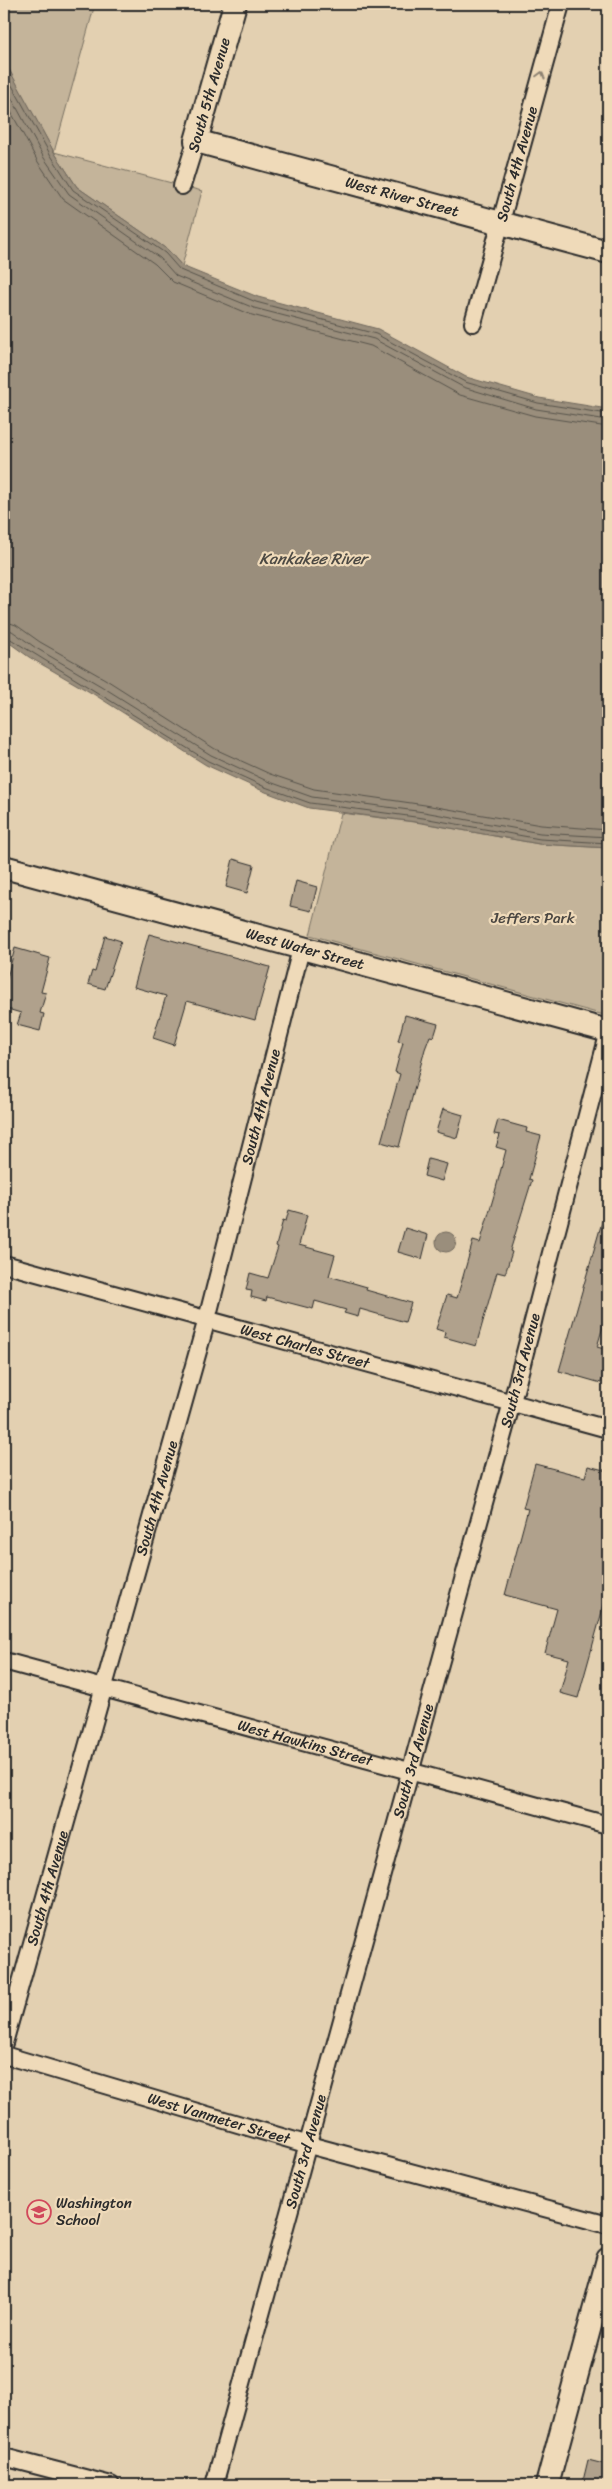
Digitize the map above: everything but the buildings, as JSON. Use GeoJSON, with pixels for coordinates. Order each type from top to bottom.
{"type":"FeatureCollection","features":[{"type":"Feature","properties":{"kind":"main road","name":"South 5th Avenue"},"geometry":{"type":"LineString","coordinates":[[196,141],[235,4]]}},
{"type":"Feature","properties":{"kind":"main road","name":"West River Street"},"geometry":{"type":"LineString","coordinates":[[196,141],[608,252]]}},
{"type":"Feature","properties":{"kind":"main road","name":"West Water Street"},"geometry":{"type":"LineString","coordinates":[[4,868],[608,1031]]}},
{"type":"Feature","properties":{"kind":"main road"},"geometry":{"type":"LineString","coordinates":[[547,2485],[608,2259]]}},
{"type":"Feature","properties":{"kind":"street","name":"South 4th Avenue"},"geometry":{"type":"LineString","coordinates":[[473,323],[560,4]]}},
{"type":"Feature","properties":{"kind":"street","name":"South 5th Avenue"},"geometry":{"type":"LineString","coordinates":[[182,186],[196,141]]}},
{"type":"Feature","properties":{"kind":"street","name":"South 4th Avenue"},"geometry":{"type":"LineString","coordinates":[[4,2043],[206,1319],[300,949]]}},
{"type":"Feature","properties":{"kind":"street","name":"South 3rd Avenue"},"geometry":{"type":"LineString","coordinates":[[214,2485],[512,1402],[608,1035]]}},
{"type":"Feature","properties":{"kind":"street","name":"West Charles Street"},"geometry":{"type":"LineString","coordinates":[[4,1264],[608,1429]]}},
{"type":"Feature","properties":{"kind":"street","name":"West Hawkins Street"},"geometry":{"type":"LineString","coordinates":[[4,1661],[608,1825]]}},
{"type":"Feature","properties":{"kind":"street","name":"West Vanmeter Street"},"geometry":{"type":"LineString","coordinates":[[4,2055],[309,2145],[608,2225]]}},
{"type":"Feature","properties":{"kind":"street"},"geometry":{"type":"LineString","coordinates":[[4,2457],[111,2485]]}},
{"type":"Feature","properties":{"kind":"green space"},"geometry":{"type":"Polygon","coordinates":[[[4,4],[95,4],[54,152],[4,62],[4,4]]]}},
{"type":"Feature","properties":{"kind":"green space"},"geometry":{"type":"Polygon","coordinates":[[[54,152],[202,191],[182,266],[168,250],[77,187],[54,152]]]}},
{"type":"Feature","properties":{"kind":"green space","name":"Jeffers Park"},"geometry":{"type":"Polygon","coordinates":[[[341,813],[422,823],[539,844],[608,848],[608,1016],[310,935],[341,813]]]}},
{"type":"Feature","properties":{"kind":"water","name":"Kankakee River"},"geometry":{"type":"Polygon","coordinates":[[[4,60],[54,152],[77,187],[168,250],[182,266],[258,297],[378,329],[466,377],[539,398],[608,409],[608,848],[539,844],[423,823],[309,808],[263,791],[206,765],[95,695],[29,657],[4,639],[4,60]]]}},
{"type":"Feature","properties":{"kind":"water"},"geometry":{"type":"Polygon","coordinates":[[[446,1232],[453,1235],[456,1242],[453,1249],[446,1252],[439,1249],[436,1242],[439,1235],[446,1232]]]}},
{"type":"Feature","properties":{"kind":"place","name":"Washington School"},"geometry":{"type":"Point","coordinates":[39,2212]}}]}
